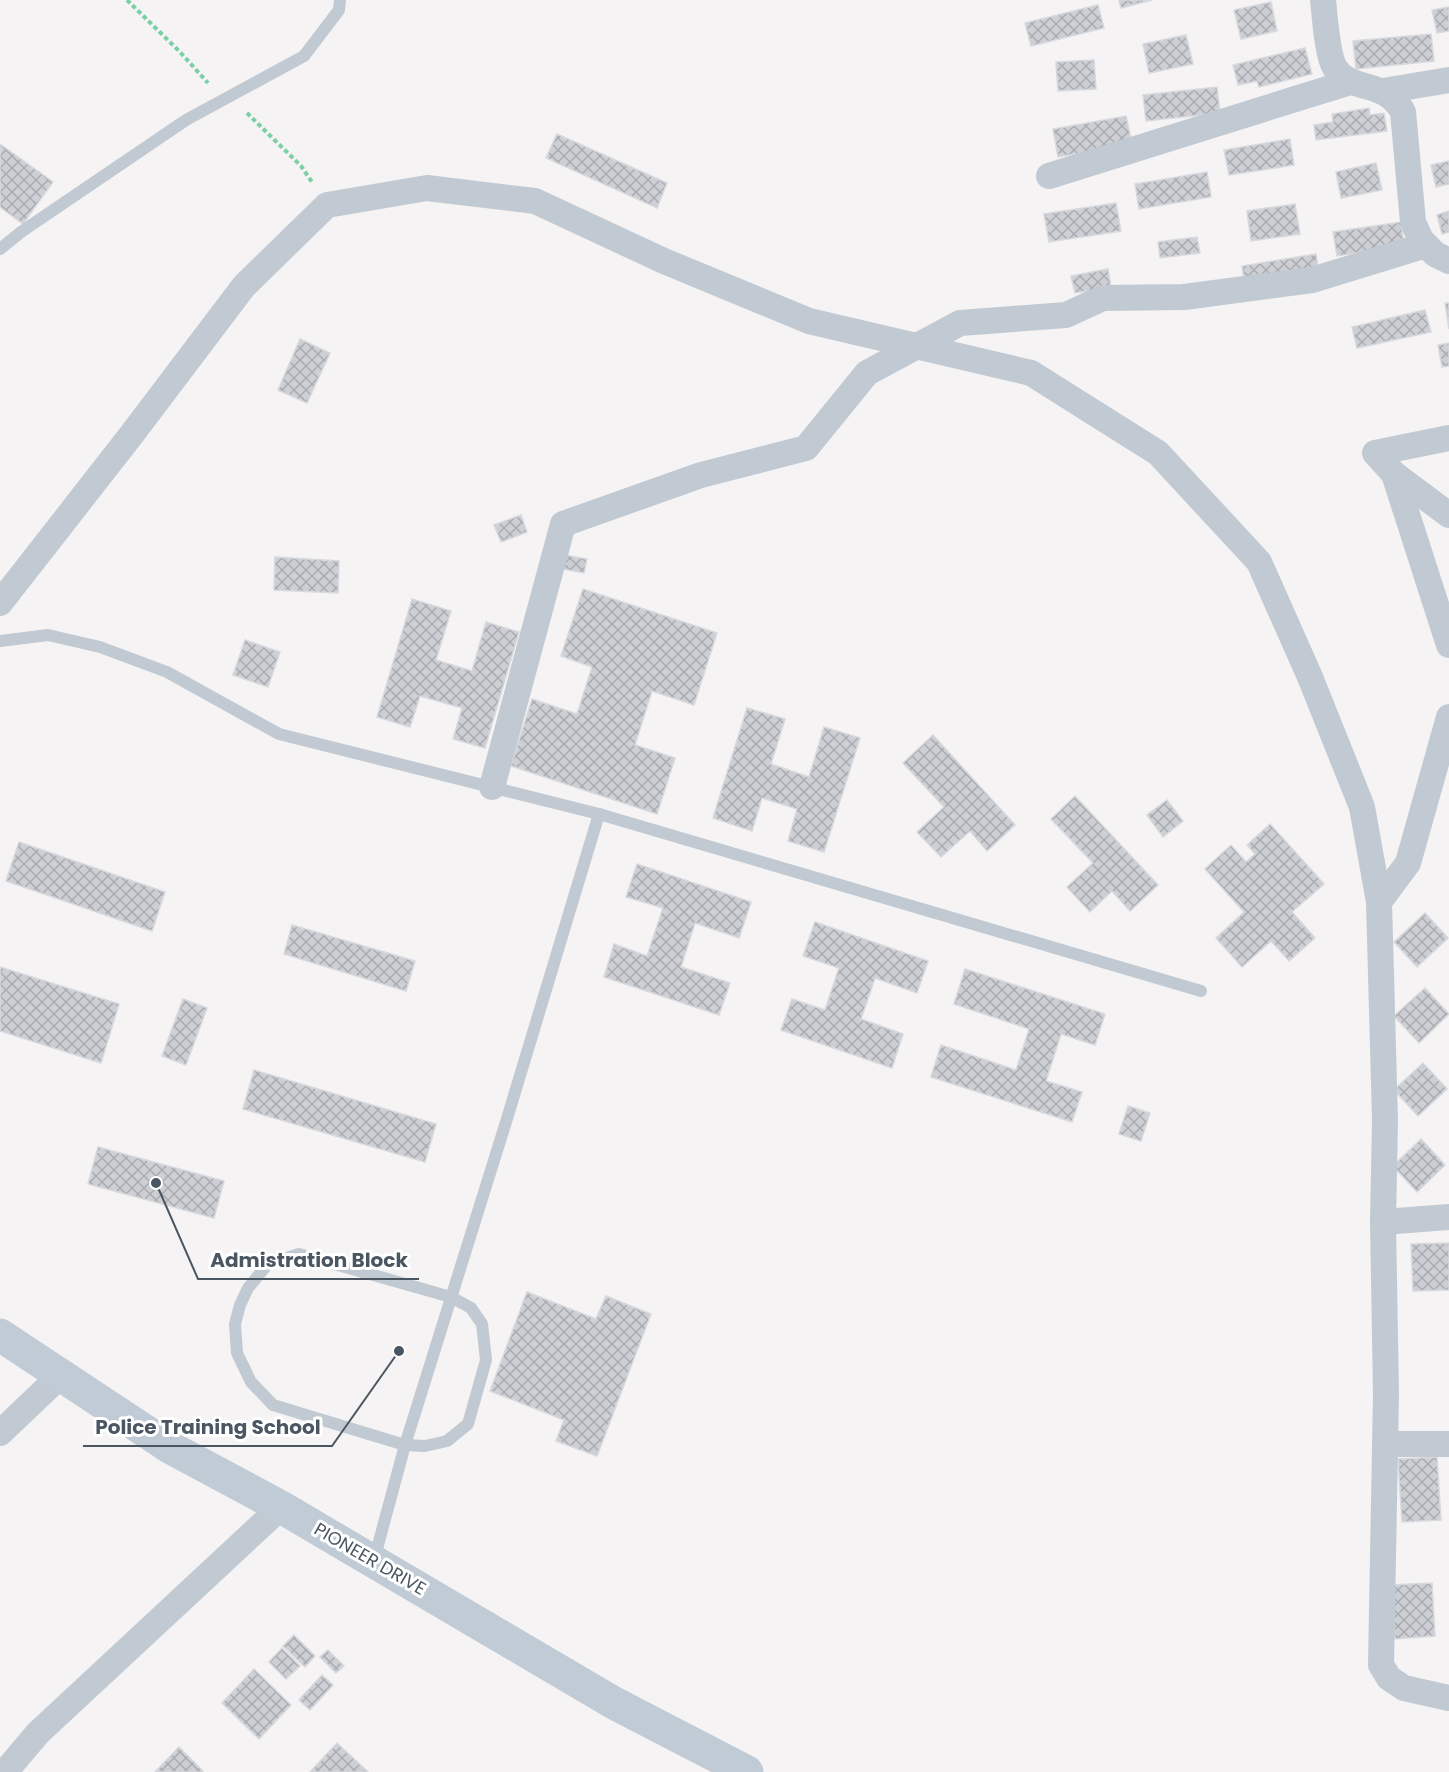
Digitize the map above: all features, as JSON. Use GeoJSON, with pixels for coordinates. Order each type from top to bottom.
{"type":"FeatureCollection","features":[{"type":"Feature","properties":{"kind":"street"},"geometry":{"type":"LineString","coordinates":[[1323,0],[1328,44],[1335,68],[1350,82],[1383,91],[1397,101],[1402,112],[1413,222],[1421,240],[1435,254],[1449,261]]}},
{"type":"Feature","properties":{"kind":"street"},"geometry":{"type":"LineString","coordinates":[[1383,91],[1449,80]]}},
{"type":"Feature","properties":{"kind":"street"},"geometry":{"type":"LineString","coordinates":[[1049,176],[1350,82]]}},
{"type":"Feature","properties":{"kind":"street"},"geometry":{"type":"LineString","coordinates":[[0,603],[244,286],[327,205],[428,188],[535,201],[664,261],[809,321],[1032,373],[1158,453],[1259,562],[1310,677],[1362,807],[1379,902],[1385,1120],[1383,1222],[1385,1444],[1381,1665],[1389,1678],[1404,1688],[1449,1698]]}},
{"type":"Feature","properties":{"kind":"street"},"geometry":{"type":"LineString","coordinates":[[492,787],[563,524],[702,475],[806,448],[867,373],[960,323],[1066,315],[1103,298],[1184,297],[1312,280],[1426,245]]}},
{"type":"Feature","properties":{"kind":"street"},"geometry":{"type":"LineString","coordinates":[[1449,438],[1375,453],[1394,474],[1449,515]]}},
{"type":"Feature","properties":{"kind":"street"},"geometry":{"type":"LineString","coordinates":[[1394,474],[1449,645]]}},
{"type":"Feature","properties":{"kind":"street"},"geometry":{"type":"LineString","coordinates":[[1379,902],[1408,863],[1449,717]]}},
{"type":"Feature","properties":{"kind":"street"},"geometry":{"type":"LineString","coordinates":[[1383,1222],[1449,1217]]}},
{"type":"Feature","properties":{"kind":"street","name":"PIONEER DRIVE"},"geometry":{"type":"LineString","coordinates":[[0,1335],[171,1448],[281,1507],[614,1703],[747,1772]]}},
{"type":"Feature","properties":{"kind":"street"},"geometry":{"type":"LineString","coordinates":[[0,1433],[61,1375]]}},
{"type":"Feature","properties":{"kind":"street"},"geometry":{"type":"LineString","coordinates":[[1385,1444],[1449,1444]]}},
{"type":"Feature","properties":{"kind":"street"},"geometry":{"type":"LineString","coordinates":[[5,1772],[38,1733],[281,1507]]}},
{"type":"Feature","properties":{"kind":"lane"},"geometry":{"type":"LineString","coordinates":[[0,249],[21,232],[186,120],[304,56],[339,10],[340,0]]}},
{"type":"Feature","properties":{"kind":"lane"},"geometry":{"type":"LineString","coordinates":[[0,641],[48,635],[100,646],[167,672],[279,734],[599,814],[1201,991]]}},
{"type":"Feature","properties":{"kind":"lane"},"geometry":{"type":"LineString","coordinates":[[373,1561],[405,1445],[599,814]]}},
{"type":"Feature","properties":{"kind":"lane"},"geometry":{"type":"LineString","coordinates":[[299,1254],[451,1297],[471,1308],[482,1324],[486,1360],[468,1424],[447,1441],[424,1446],[405,1445],[273,1405],[251,1382],[237,1353],[235,1324],[248,1287],[267,1265],[299,1254]]}},
{"type":"Feature","properties":{"kind":"building"},"geometry":{"type":"Polygon","coordinates":[[[1119,0],[1152,0],[1121,8],[1119,0]]]}},
{"type":"Feature","properties":{"kind":"building"},"geometry":{"type":"Polygon","coordinates":[[[1271,2],[1277,31],[1241,39],[1234,10],[1271,2]]]}},
{"type":"Feature","properties":{"kind":"building"},"geometry":{"type":"Polygon","coordinates":[[[1098,5],[1104,28],[1031,46],[1025,23],[1098,5]]]}},
{"type":"Feature","properties":{"kind":"building"},"geometry":{"type":"Polygon","coordinates":[[[1449,7],[1449,31],[1437,33],[1432,10],[1449,7]]]}},
{"type":"Feature","properties":{"kind":"building"},"geometry":{"type":"Polygon","coordinates":[[[1431,34],[1434,61],[1356,69],[1353,41],[1431,34]]]}},
{"type":"Feature","properties":{"kind":"building"},"geometry":{"type":"Polygon","coordinates":[[[1186,35],[1193,64],[1149,73],[1143,44],[1186,35]]]}},
{"type":"Feature","properties":{"kind":"building"},"geometry":{"type":"Polygon","coordinates":[[[1305,48],[1312,74],[1259,87],[1257,81],[1238,85],[1233,65],[1305,48]]]}},
{"type":"Feature","properties":{"kind":"building"},"geometry":{"type":"Polygon","coordinates":[[[1094,60],[1096,89],[1058,91],[1056,62],[1094,60]]]}},
{"type":"Feature","properties":{"kind":"building"},"geometry":{"type":"Polygon","coordinates":[[[1217,87],[1220,113],[1146,121],[1143,95],[1217,87]]]}},
{"type":"Feature","properties":{"kind":"building"},"geometry":{"type":"Polygon","coordinates":[[[1369,108],[1370,115],[1384,113],[1387,131],[1316,140],[1314,125],[1333,122],[1332,114],[1369,108]]]}},
{"type":"Feature","properties":{"kind":"building"},"geometry":{"type":"Polygon","coordinates":[[[1126,116],[1132,144],[1058,157],[1053,129],[1126,116]]]}},
{"type":"Feature","properties":{"kind":"building"},"geometry":{"type":"Polygon","coordinates":[[[557,134],[667,183],[657,208],[546,158],[557,134]]]}},
{"type":"Feature","properties":{"kind":"building"},"geometry":{"type":"Polygon","coordinates":[[[1290,139],[1294,165],[1229,175],[1224,150],[1290,139]]]}},
{"type":"Feature","properties":{"kind":"building"},"geometry":{"type":"Polygon","coordinates":[[[0,144],[53,182],[23,224],[0,207],[0,144]]]}},
{"type":"Feature","properties":{"kind":"building"},"geometry":{"type":"Polygon","coordinates":[[[1449,161],[1449,184],[1436,187],[1431,165],[1449,161]]]}},
{"type":"Feature","properties":{"kind":"building"},"geometry":{"type":"Polygon","coordinates":[[[1376,163],[1382,190],[1341,198],[1336,172],[1376,163]]]}},
{"type":"Feature","properties":{"kind":"building"},"geometry":{"type":"Polygon","coordinates":[[[1207,172],[1211,197],[1139,209],[1135,184],[1207,172]]]}},
{"type":"Feature","properties":{"kind":"building"},"geometry":{"type":"Polygon","coordinates":[[[1116,203],[1121,231],[1049,242],[1044,214],[1116,203]]]}},
{"type":"Feature","properties":{"kind":"building"},"geometry":{"type":"Polygon","coordinates":[[[1295,204],[1300,234],[1251,241],[1247,211],[1295,204]]]}},
{"type":"Feature","properties":{"kind":"building"},"geometry":{"type":"Polygon","coordinates":[[[1449,211],[1449,232],[1442,234],[1437,215],[1449,211]]]}},
{"type":"Feature","properties":{"kind":"building"},"geometry":{"type":"Polygon","coordinates":[[[1401,222],[1404,245],[1337,256],[1333,232],[1401,222]]]}},
{"type":"Feature","properties":{"kind":"building"},"geometry":{"type":"Polygon","coordinates":[[[1197,237],[1200,253],[1160,258],[1158,242],[1197,237]]]}},
{"type":"Feature","properties":{"kind":"building"},"geometry":{"type":"Polygon","coordinates":[[[1316,254],[1319,276],[1245,287],[1242,266],[1316,254]]]}},
{"type":"Feature","properties":{"kind":"building"},"geometry":{"type":"Polygon","coordinates":[[[1108,269],[1111,287],[1075,293],[1071,276],[1108,269]]]}},
{"type":"Feature","properties":{"kind":"building"},"geometry":{"type":"Polygon","coordinates":[[[1445,303],[1449,303],[1449,329],[1445,303]]]}},
{"type":"Feature","properties":{"kind":"building"},"geometry":{"type":"Polygon","coordinates":[[[1425,310],[1431,332],[1357,348],[1352,327],[1425,310]]]}},
{"type":"Feature","properties":{"kind":"building"},"geometry":{"type":"Polygon","coordinates":[[[300,339],[330,353],[307,403],[278,390],[300,339]]]}},
{"type":"Feature","properties":{"kind":"building"},"geometry":{"type":"Polygon","coordinates":[[[1449,343],[1449,366],[1442,367],[1438,345],[1449,343]]]}},
{"type":"Feature","properties":{"kind":"building"},"geometry":{"type":"Polygon","coordinates":[[[521,515],[527,532],[501,542],[494,525],[521,515]]]}},
{"type":"Feature","properties":{"kind":"building"},"geometry":{"type":"Polygon","coordinates":[[[565,555],[587,559],[584,573],[563,569],[565,555]]]}},
{"type":"Feature","properties":{"kind":"building"},"geometry":{"type":"Polygon","coordinates":[[[275,557],[339,561],[338,593],[274,590],[275,557]]]}},
{"type":"Feature","properties":{"kind":"building"},"geometry":{"type":"Polygon","coordinates":[[[583,589],[717,633],[694,705],[652,691],[635,745],[675,758],[657,814],[511,766],[532,699],[577,714],[592,667],[561,656],[583,589]]]}},
{"type":"Feature","properties":{"kind":"building"},"geometry":{"type":"Polygon","coordinates":[[[412,599],[451,611],[436,660],[472,671],[486,622],[519,632],[485,748],[453,739],[462,708],[420,696],[410,727],[377,717],[412,599]]]}},
{"type":"Feature","properties":{"kind":"building"},"geometry":{"type":"Polygon","coordinates":[[[245,640],[280,652],[268,687],[233,675],[245,640]]]}},
{"type":"Feature","properties":{"kind":"building"},"geometry":{"type":"Polygon","coordinates":[[[747,708],[785,719],[771,764],[809,777],[824,727],[860,738],[824,852],[788,841],[797,809],[762,798],[752,831],[713,818],[747,708]]]}},
{"type":"Feature","properties":{"kind":"building"},"geometry":{"type":"Polygon","coordinates":[[[933,735],[1015,825],[987,851],[970,831],[941,857],[917,832],[944,807],[903,763],[933,735]]]}},
{"type":"Feature","properties":{"kind":"building"},"geometry":{"type":"Polygon","coordinates":[[[1075,796],[1158,885],[1130,911],[1112,891],[1090,912],[1067,887],[1093,863],[1051,819],[1075,796]]]}},
{"type":"Feature","properties":{"kind":"building"},"geometry":{"type":"Polygon","coordinates":[[[1167,800],[1183,821],[1163,837],[1147,815],[1167,800]]]}},
{"type":"Feature","properties":{"kind":"building"},"geometry":{"type":"Polygon","coordinates":[[[1270,824],[1324,884],[1292,912],[1315,938],[1289,961],[1271,941],[1242,967],[1216,938],[1244,912],[1205,869],[1231,845],[1246,862],[1255,854],[1247,845],[1270,824]]]}},
{"type":"Feature","properties":{"kind":"building"},"geometry":{"type":"Polygon","coordinates":[[[19,842],[165,892],[152,931],[6,881],[19,842]]]}},
{"type":"Feature","properties":{"kind":"building"},"geometry":{"type":"Polygon","coordinates":[[[637,864],[751,902],[739,938],[695,923],[681,967],[730,983],[719,1015],[604,977],[614,944],[647,956],[663,908],[626,897],[637,864]]]}},
{"type":"Feature","properties":{"kind":"building"},"geometry":{"type":"Polygon","coordinates":[[[1425,913],[1448,938],[1417,967],[1394,942],[1425,913]]]}},
{"type":"Feature","properties":{"kind":"building"},"geometry":{"type":"Polygon","coordinates":[[[815,922],[928,961],[917,993],[875,978],[861,1019],[903,1034],[892,1068],[781,1030],[792,999],[825,1010],[839,968],[803,956],[815,922]]]}},
{"type":"Feature","properties":{"kind":"building"},"geometry":{"type":"Polygon","coordinates":[[[292,925],[415,961],[406,991],[284,954],[292,925]]]}},
{"type":"Feature","properties":{"kind":"building"},"geometry":{"type":"Polygon","coordinates":[[[0,967],[119,1004],[101,1063],[0,1031],[0,967]]]}},
{"type":"Feature","properties":{"kind":"building"},"geometry":{"type":"Polygon","coordinates":[[[965,969],[1105,1014],[1095,1045],[1061,1034],[1046,1081],[1082,1092],[1072,1122],[931,1077],[941,1045],[1016,1070],[1029,1029],[954,1004],[965,969]]]}},
{"type":"Feature","properties":{"kind":"building"},"geometry":{"type":"Polygon","coordinates":[[[1425,988],[1449,1014],[1419,1043],[1394,1016],[1425,988]]]}},
{"type":"Feature","properties":{"kind":"building"},"geometry":{"type":"Polygon","coordinates":[[[183,999],[207,1008],[186,1065],[162,1056],[183,999]]]}},
{"type":"Feature","properties":{"kind":"building"},"geometry":{"type":"Polygon","coordinates":[[[1423,1063],[1447,1089],[1418,1116],[1394,1090],[1423,1063]]]}},
{"type":"Feature","properties":{"kind":"building"},"geometry":{"type":"Polygon","coordinates":[[[254,1070],[436,1124],[425,1162],[243,1109],[254,1070]]]}},
{"type":"Feature","properties":{"kind":"building"},"geometry":{"type":"Polygon","coordinates":[[[1128,1106],[1150,1113],[1141,1141],[1119,1134],[1128,1106]]]}},
{"type":"Feature","properties":{"kind":"building"},"geometry":{"type":"Polygon","coordinates":[[[1421,1139],[1445,1165],[1417,1192],[1393,1166],[1421,1139]]]}},
{"type":"Feature","properties":{"kind":"building"},"geometry":{"type":"Polygon","coordinates":[[[98,1147],[224,1181],[214,1218],[88,1184],[98,1147]]]}},
{"type":"Feature","properties":{"kind":"building"},"geometry":{"type":"Polygon","coordinates":[[[1449,1243],[1449,1290],[1413,1291],[1411,1244],[1449,1243]]]}},
{"type":"Feature","properties":{"kind":"building"},"geometry":{"type":"Polygon","coordinates":[[[527,1292],[596,1319],[606,1296],[651,1314],[597,1456],[556,1441],[564,1420],[490,1391],[527,1292]]]}},
{"type":"Feature","properties":{"kind":"building"},"geometry":{"type":"Polygon","coordinates":[[[1437,1457],[1441,1520],[1402,1522],[1398,1459],[1437,1457]]]}},
{"type":"Feature","properties":{"kind":"building"},"geometry":{"type":"Polygon","coordinates":[[[1432,1583],[1435,1636],[1395,1639],[1391,1585],[1432,1583]]]}},
{"type":"Feature","properties":{"kind":"building"},"geometry":{"type":"Polygon","coordinates":[[[294,1635],[315,1656],[305,1667],[283,1646],[294,1635]]]}},
{"type":"Feature","properties":{"kind":"building"},"geometry":{"type":"Polygon","coordinates":[[[282,1648],[300,1666],[286,1679],[269,1662],[282,1648]]]}},
{"type":"Feature","properties":{"kind":"building"},"geometry":{"type":"Polygon","coordinates":[[[328,1650],[344,1666],[336,1673],[320,1657],[328,1650]]]}},
{"type":"Feature","properties":{"kind":"building"},"geometry":{"type":"Polygon","coordinates":[[[254,1669],[291,1705],[259,1739],[222,1703],[254,1669]]]}},
{"type":"Feature","properties":{"kind":"building"},"geometry":{"type":"Polygon","coordinates":[[[322,1675],[333,1685],[310,1710],[299,1700],[322,1675]]]}},
{"type":"Feature","properties":{"kind":"building"},"geometry":{"type":"Polygon","coordinates":[[[337,1743],[368,1772],[310,1772],[337,1743]]]}},
{"type":"Feature","properties":{"kind":"building"},"geometry":{"type":"Polygon","coordinates":[[[179,1747],[203,1771],[155,1772],[179,1747]]]}},
{"type":"Feature","properties":{"kind":"place","name":"Admistration Block"},"geometry":{"type":"Point","coordinates":[156,1183]}},
{"type":"Feature","properties":{"kind":"place","name":"Police Training School"},"geometry":{"type":"Point","coordinates":[399,1351]}}]}
